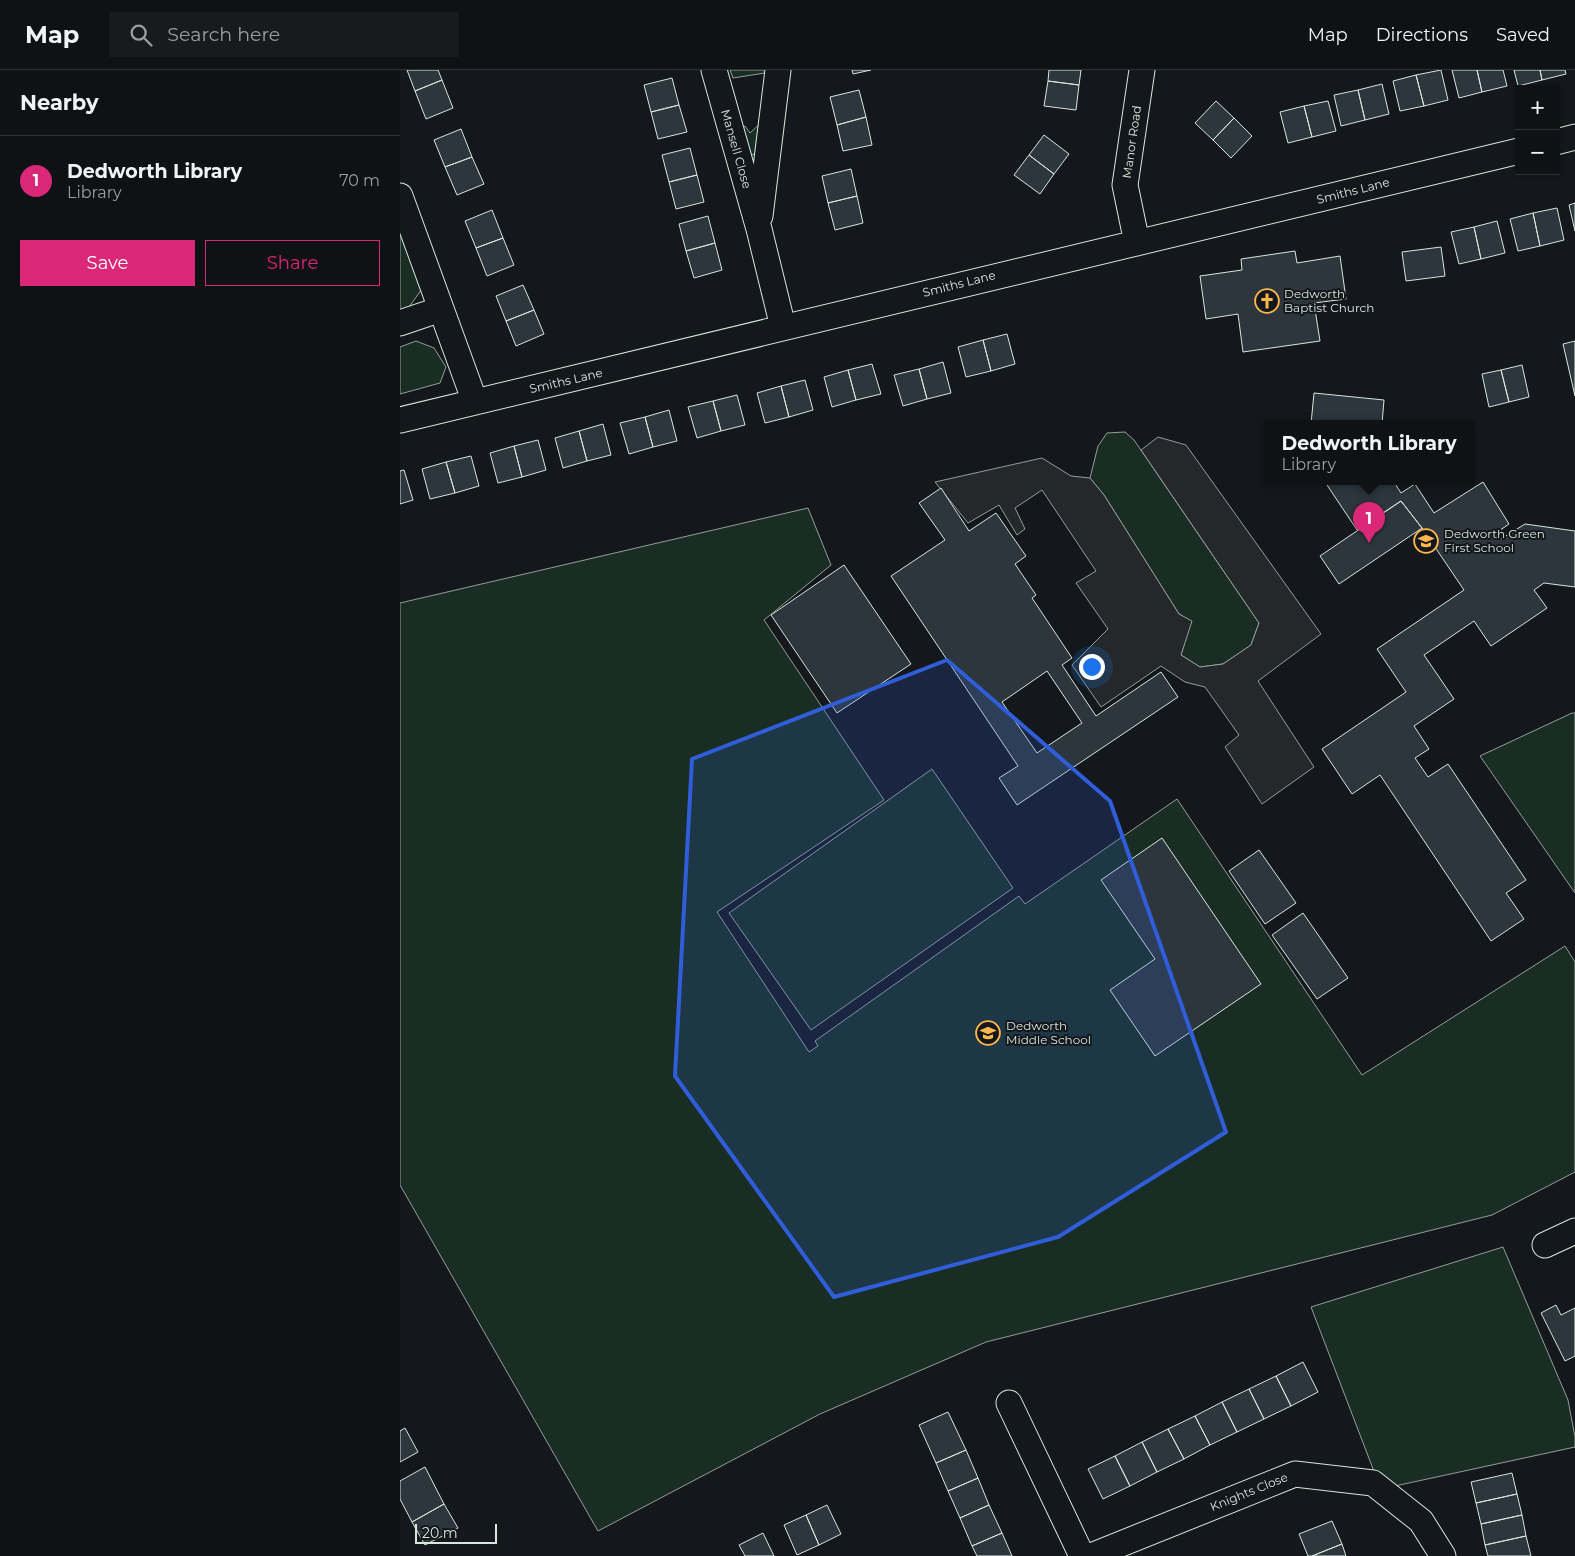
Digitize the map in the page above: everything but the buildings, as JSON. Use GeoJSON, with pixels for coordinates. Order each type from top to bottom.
{"type":"FeatureCollection","features":[{"type":"Feature","properties":{"kind":"street","name":"Mansell Close"},"geometry":{"type":"LineString","coordinates":[[714,70],[759,228],[783,326]]}},
{"type":"Feature","properties":{"kind":"street","name":"Mansell Close"},"geometry":{"type":"LineString","coordinates":[[759,228],[778,70]]}},
{"type":"Feature","properties":{"kind":"street","name":"Manor Road"},"geometry":{"type":"LineString","coordinates":[[1137,243],[1125,185],[1142,70]]}},
{"type":"Feature","properties":{"kind":"street"},"geometry":{"type":"LineString","coordinates":[[1560,141],[1575,137]]}},
{"type":"Feature","properties":{"kind":"street","name":"Smiths Lane"},"geometry":{"type":"LineString","coordinates":[[400,420],[638,364],[783,326],[1515,152]]}},
{"type":"Feature","properties":{"kind":"street"},"geometry":{"type":"LineString","coordinates":[[400,196],[474,402]]}},
{"type":"Feature","properties":{"kind":"street"},"geometry":{"type":"LineString","coordinates":[[400,323],[441,308]]}},
{"type":"Feature","properties":{"kind":"street"},"geometry":{"type":"LineString","coordinates":[[1545,1245],[1575,1231]]}},
{"type":"Feature","properties":{"kind":"street"},"geometry":{"type":"LineString","coordinates":[[1009,1403],[1036,1437],[1082,1556]]}},
{"type":"Feature","properties":{"kind":"street","name":"Knights Close"},"geometry":{"type":"LineString","coordinates":[[1091,1556],[1295,1474],[1373,1483],[1421,1521],[1442,1556]]}},
{"type":"Feature","properties":{"kind":"highlighted area"},"geometry":{"type":"Polygon","coordinates":[[[947,660],[1110,801],[1226,1132],[1058,1237],[834,1297],[675,1076],[692,759],[947,660]]]}},
{"type":"Feature","properties":{"kind":"green space"},"geometry":{"type":"Polygon","coordinates":[[[730,70],[771,70],[771,72],[733,78],[730,70]]]}},
{"type":"Feature","properties":{"kind":"green space"},"geometry":{"type":"Polygon","coordinates":[[[767,117],[759,153],[751,155],[745,149],[740,130],[745,126],[750,133],[767,117]]]}},
{"type":"Feature","properties":{"kind":"green space"},"geometry":{"type":"Polygon","coordinates":[[[400,231],[422,289],[409,307],[400,310],[400,231]]]}},
{"type":"Feature","properties":{"kind":"green space"},"geometry":{"type":"Polygon","coordinates":[[[416,341],[434,348],[446,367],[440,383],[400,394],[400,347],[416,341]]]}},
{"type":"Feature","properties":{"kind":"green space"},"geometry":{"type":"Polygon","coordinates":[[[1125,432],[1134,440],[1259,623],[1251,645],[1223,664],[1200,667],[1181,655],[1191,621],[1179,614],[1104,495],[1090,478],[1098,446],[1107,433],[1125,432]]]}},
{"type":"Feature","properties":{"kind":"green space","name":"Dedworth Middle School"},"geometry":{"type":"Polygon","coordinates":[[[808,508],[831,565],[764,620],[884,800],[717,912],[809,1052],[818,1046],[815,1041],[1019,896],[1025,904],[1177,799],[1362,1075],[1565,946],[1575,962],[1575,1172],[1492,1215],[986,1342],[820,1414],[598,1531],[400,1185],[400,603],[808,508]]]}},
{"type":"Feature","properties":{"kind":"green space"},"geometry":{"type":"Polygon","coordinates":[[[1575,713],[1575,893],[1480,756],[1575,713]]]}},
{"type":"Feature","properties":{"kind":"green space"},"geometry":{"type":"Polygon","coordinates":[[[932,769],[1013,888],[811,1030],[729,913],[932,769]]]}},
{"type":"Feature","properties":{"kind":"green space"},"geometry":{"type":"Polygon","coordinates":[[[1503,1247],[1568,1400],[1575,1447],[1395,1486],[1375,1474],[1311,1307],[1503,1247]]]}},
{"type":"Feature","properties":{"kind":"shaded area"},"geometry":{"type":"Polygon","coordinates":[[[1158,437],[1186,445],[1321,634],[1258,681],[1314,767],[1262,804],[1225,747],[1239,735],[1205,687],[1185,682],[1161,666],[1101,707],[1072,665],[1108,629],[1076,583],[1096,571],[1042,490],[1015,508],[1025,529],[1017,535],[999,505],[968,523],[935,482],[1042,458],[1071,476],[1090,478],[1104,495],[1179,614],[1192,621],[1181,655],[1200,667],[1223,664],[1251,645],[1259,623],[1141,450],[1158,437]]]}},
{"type":"Feature","properties":{"kind":"place","name":"Dedworth Baptist Church"},"geometry":{"type":"Point","coordinates":[1267,301]}},
{"type":"Feature","properties":{"kind":"place","name":"Dedworth Green First School"},"geometry":{"type":"Point","coordinates":[1426,541]}},
{"type":"Feature","properties":{"kind":"place","name":"Dedworth Library"},"geometry":{"type":"Point","coordinates":[1369,543]}},
{"type":"Feature","properties":{"kind":"place","name":"Dedworth Middle School"},"geometry":{"type":"Point","coordinates":[988,1033]}}]}
